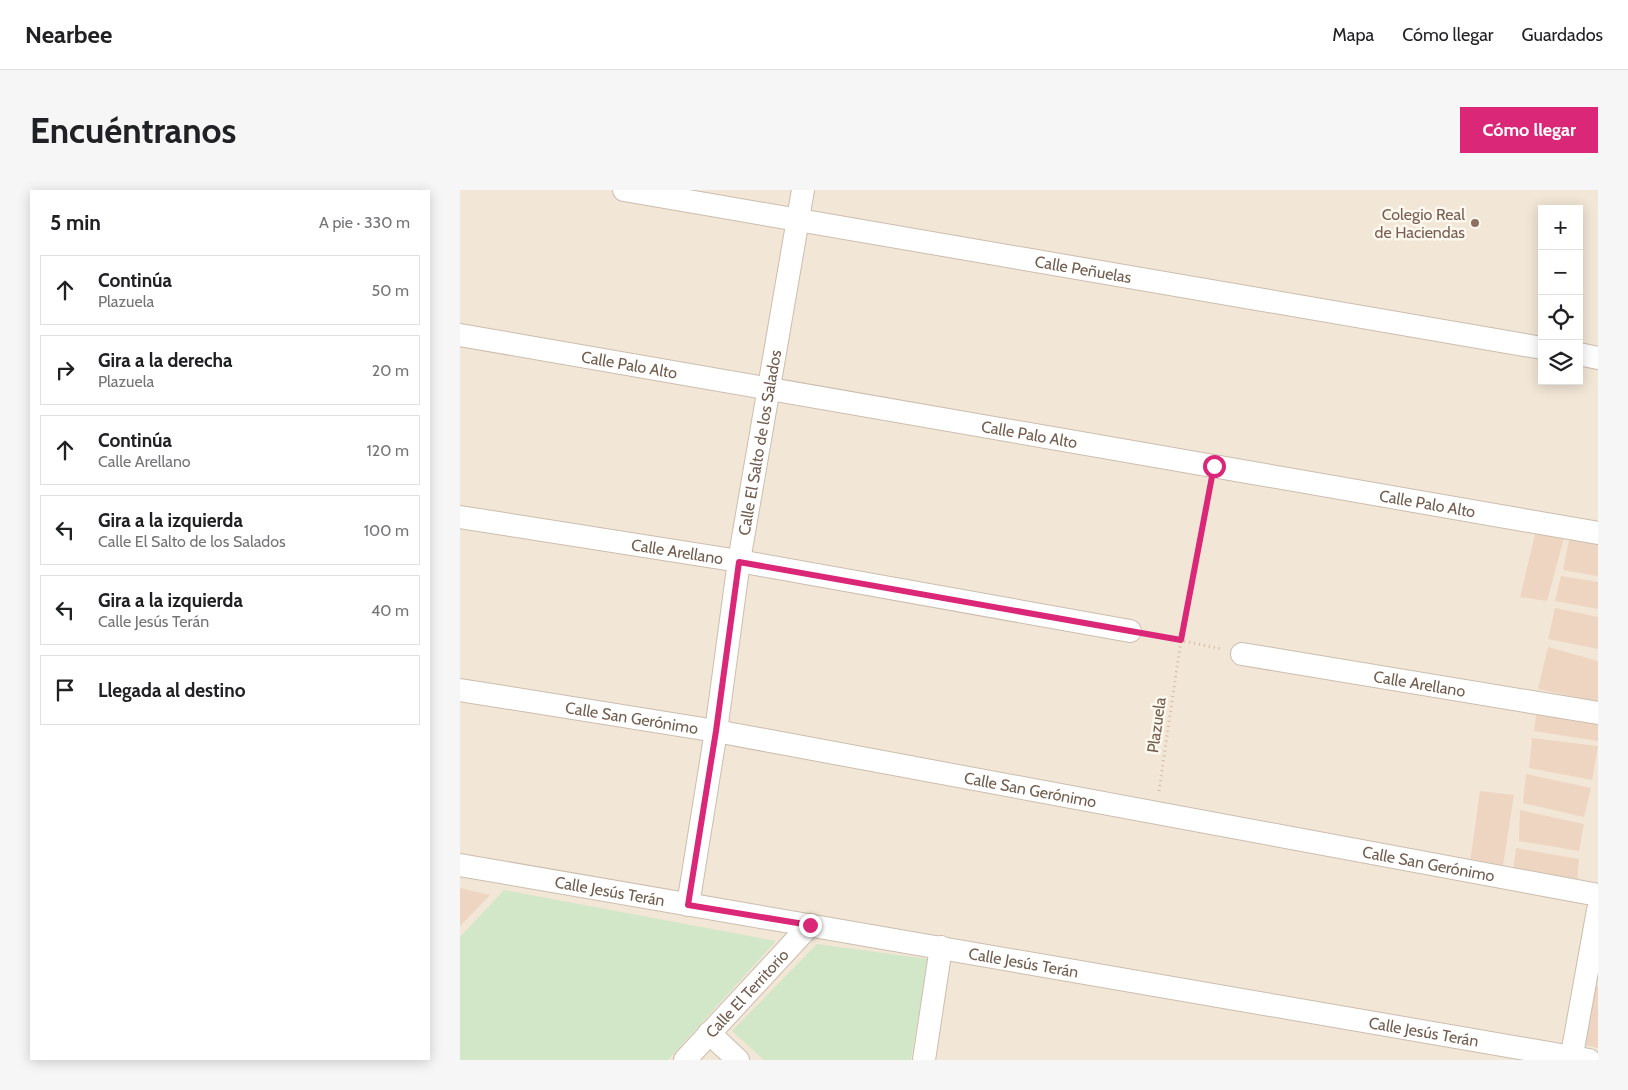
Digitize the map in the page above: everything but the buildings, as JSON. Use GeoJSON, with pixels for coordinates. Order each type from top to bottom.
{"type":"FeatureCollection","features":[{"type":"Feature","properties":{"kind":"street","name":"Calle Peñuelas"},"geometry":{"type":"LineString","coordinates":[[624,190],[1538,347]]}},
{"type":"Feature","properties":{"kind":"street","name":"Calle El Salto de los Salados"},"geometry":{"type":"LineString","coordinates":[[688,905],[716,731],[739,562],[804,190]]}},
{"type":"Feature","properties":{"kind":"street","name":"Calle Palo Alto"},"geometry":{"type":"LineString","coordinates":[[460,335],[1598,533]]}},
{"type":"Feature","properties":{"kind":"street"},"geometry":{"type":"LineString","coordinates":[[1583,355],[1598,358]]}},
{"type":"Feature","properties":{"kind":"street","name":"Calle Arellano"},"geometry":{"type":"LineString","coordinates":[[460,517],[739,562],[1130,631]]}},
{"type":"Feature","properties":{"kind":"street","name":"Calle Arellano"},"geometry":{"type":"LineString","coordinates":[[1242,654],[1598,713]]}},
{"type":"Feature","properties":{"kind":"street","name":"Calle San Gerónimo"},"geometry":{"type":"LineString","coordinates":[[460,690],[716,731],[1598,895]]}},
{"type":"Feature","properties":{"kind":"street","name":"Calle Jesús Terán"},"geometry":{"type":"LineString","coordinates":[[460,865],[1577,1059]]}},
{"type":"Feature","properties":{"kind":"street"},"geometry":{"type":"LineString","coordinates":[[1577,1059],[1598,910]]}},
{"type":"Feature","properties":{"kind":"street","name":"Calle El Territorio"},"geometry":{"type":"LineString","coordinates":[[685,1060],[810,925]]}},
{"type":"Feature","properties":{"kind":"street"},"geometry":{"type":"LineString","coordinates":[[924,1060],[941,948]]}},
{"type":"Feature","properties":{"kind":"street"},"geometry":{"type":"LineString","coordinates":[[709,1033],[738,1060]]}},
{"type":"Feature","properties":{"kind":"path","name":"Plazuela"},"geometry":{"type":"LineString","coordinates":[[1156,814],[1181,640],[1214,466]]}},
{"type":"Feature","properties":{"kind":"path"},"geometry":{"type":"LineString","coordinates":[[1130,631],[1242,654]]}},
{"type":"Feature","properties":{"kind":"shaded area"},"geometry":{"type":"Polygon","coordinates":[[[460,190],[1598,190],[1598,1060],[460,1060],[460,190]]]}},
{"type":"Feature","properties":{"kind":"green space"},"geometry":{"type":"Polygon","coordinates":[[[504,890],[776,941],[668,1060],[460,1060],[460,937],[504,890]]]}},
{"type":"Feature","properties":{"kind":"green space"},"geometry":{"type":"Polygon","coordinates":[[[817,944],[928,959],[911,1060],[764,1060],[732,1031],[817,944]]]}},
{"type":"Feature","properties":{"kind":"place","name":"Colegio Real de Haciendas"},"geometry":{"type":"Point","coordinates":[1475,223]}},
{"type":"Feature","properties":{"kind":"route"},"geometry":{"type":"LineString","coordinates":[[810,925],[688,905],[716,731],[739,562],[1181,640],[1214,466]]}}]}
